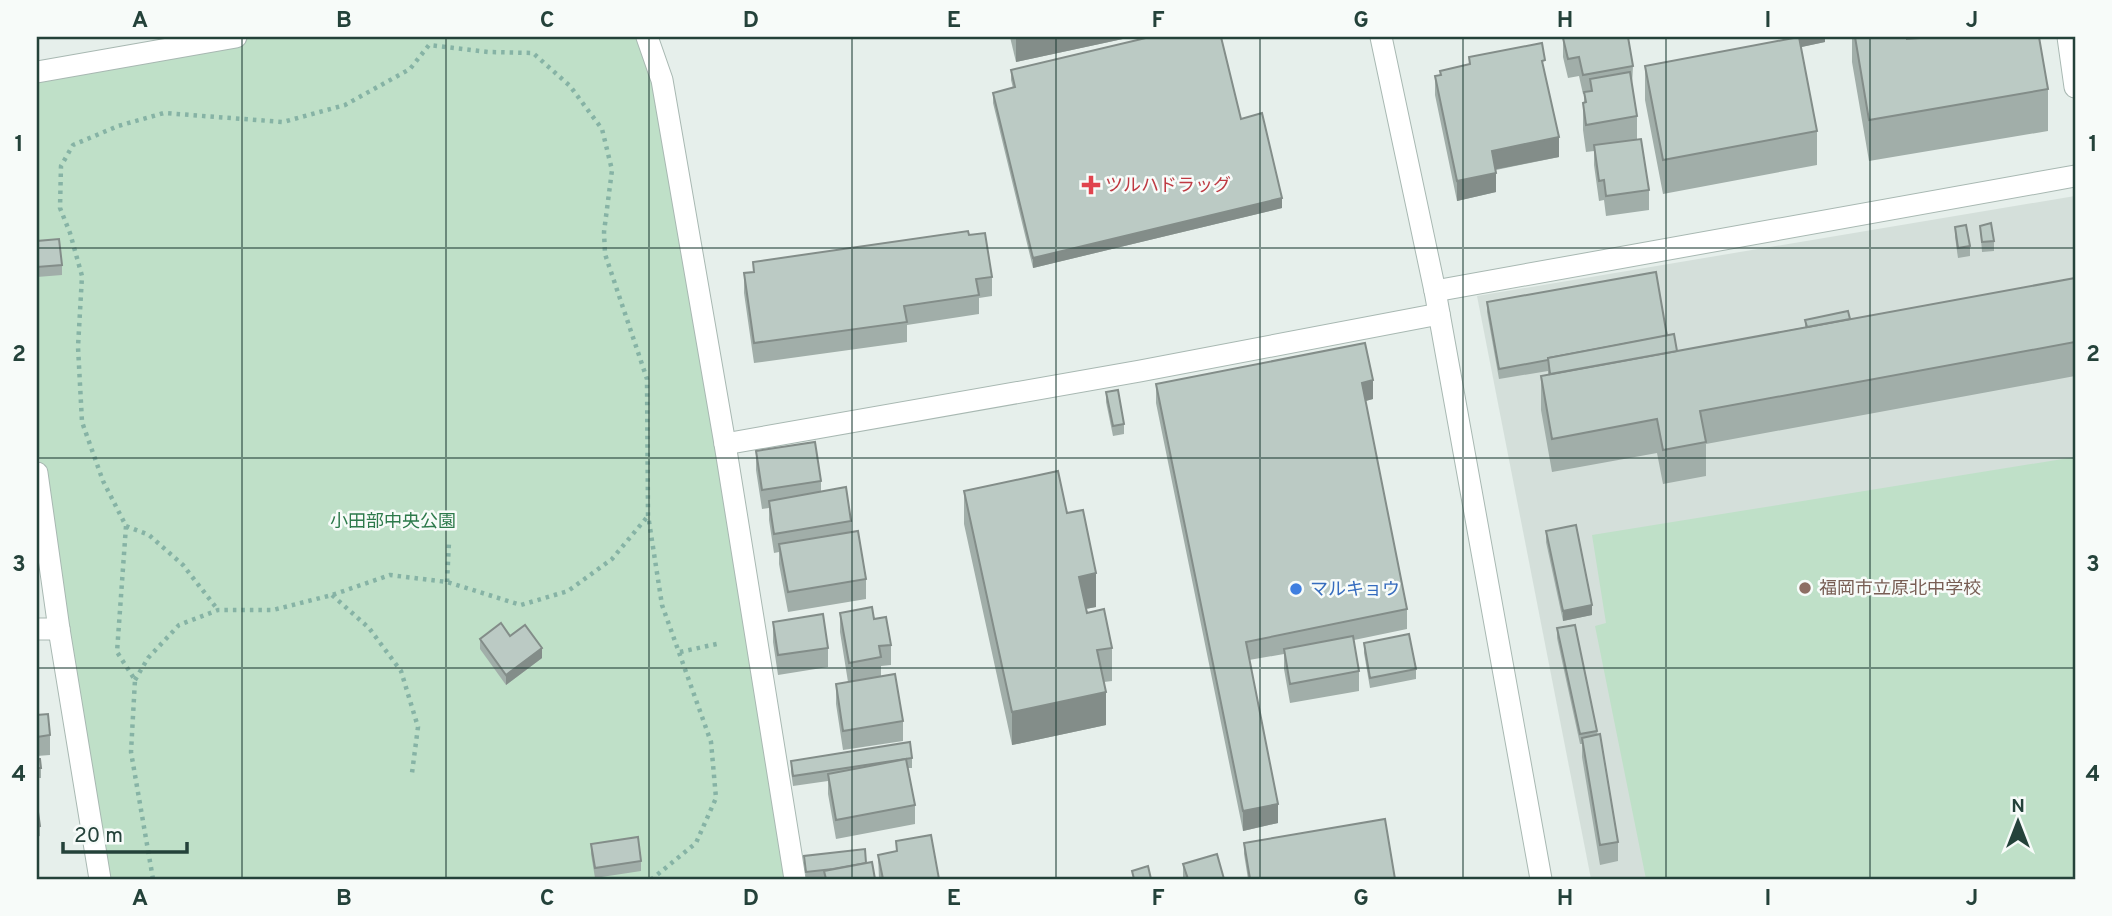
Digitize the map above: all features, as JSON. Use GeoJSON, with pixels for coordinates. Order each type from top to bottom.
{"type":"FeatureCollection","features":[{"type":"Feature","properties":{"kind":"street"},"geometry":{"type":"LineString","coordinates":[[37,72],[236,37]]}},
{"type":"Feature","properties":{"kind":"street"},"geometry":{"type":"LineString","coordinates":[[647,37],[662,80],[725,444],[795,879]]}},
{"type":"Feature","properties":{"kind":"street"},"geometry":{"type":"LineString","coordinates":[[1381,37],[1435,291],[1541,879]]}},
{"type":"Feature","properties":{"kind":"street"},"geometry":{"type":"LineString","coordinates":[[2068,37],[2075,87]]}},
{"type":"Feature","properties":{"kind":"street"},"geometry":{"type":"LineString","coordinates":[[1435,291],[2075,176]]}},
{"type":"Feature","properties":{"kind":"street"},"geometry":{"type":"LineString","coordinates":[[725,444],[1140,371],[1439,314]]}},
{"type":"Feature","properties":{"kind":"street"},"geometry":{"type":"LineString","coordinates":[[37,473],[59,629],[100,879]]}},
{"type":"Feature","properties":{"kind":"street"},"geometry":{"type":"LineString","coordinates":[[37,629],[59,629]]}},
{"type":"Feature","properties":{"kind":"path"},"geometry":{"type":"LineString","coordinates":[[135,680],[117,652],[126,526],[103,481],[82,422],[78,347],[82,276],[60,208],[61,166],[73,145],[118,126],[164,113],[283,122],[345,105],[410,69],[429,45],[488,52],[533,53],[570,86],[602,129],[612,170],[604,232],[605,254],[647,379],[648,515],[662,606],[711,741],[716,798],[696,843],[652,879]]}},
{"type":"Feature","properties":{"kind":"path"},"geometry":{"type":"LineString","coordinates":[[153,879],[131,752],[135,680],[148,658],[179,625],[218,610],[273,610],[332,595],[390,575],[447,582],[521,606],[568,591],[612,559],[648,515]]}},
{"type":"Feature","properties":{"kind":"path"},"geometry":{"type":"LineString","coordinates":[[126,526],[149,535],[183,565],[218,610]]}},
{"type":"Feature","properties":{"kind":"path"},"geometry":{"type":"LineString","coordinates":[[447,582],[449,542]]}},
{"type":"Feature","properties":{"kind":"path"},"geometry":{"type":"LineString","coordinates":[[332,595],[369,628],[401,671],[418,727],[412,773]]}},
{"type":"Feature","properties":{"kind":"path"},"geometry":{"type":"LineString","coordinates":[[680,652],[721,643]]}},
{"type":"Feature","properties":{"kind":"shaded area","name":"福岡市立原北中学校"},"geometry":{"type":"Polygon","coordinates":[[[2075,196],[2075,879],[1591,879],[1477,296],[2075,196]]]}},
{"type":"Feature","properties":{"kind":"green space","name":"小田部中央公園"},"geometry":{"type":"Polygon","coordinates":[[[236,37],[647,37],[795,879],[103,879],[37,442],[37,72],[236,37]]]}},
{"type":"Feature","properties":{"kind":"green space"},"geometry":{"type":"Polygon","coordinates":[[[2075,457],[2075,879],[1646,879],[1595,626],[1606,623],[1592,535],[2075,457]]]}},
{"type":"Feature","properties":{"kind":"building"},"geometry":{"type":"Polygon","coordinates":[[[1150,37],[1221,37],[1241,119],[1262,113],[1282,198],[1033,258],[993,93],[1015,87],[1011,70],[1150,37]]]}},
{"type":"Feature","properties":{"kind":"building"},"geometry":{"type":"Polygon","coordinates":[[[1628,37],[1633,66],[1583,75],[1579,57],[1568,59],[1563,38],[1628,37]]]}},
{"type":"Feature","properties":{"kind":"building"},"geometry":{"type":"Polygon","coordinates":[[[1799,37],[1817,131],[1663,160],[1645,66],[1799,37]]]}},
{"type":"Feature","properties":{"kind":"building"},"geometry":{"type":"Polygon","coordinates":[[[1855,37],[2039,37],[2048,89],[1869,120],[1855,37]]]}},
{"type":"Feature","properties":{"kind":"building"},"geometry":{"type":"Polygon","coordinates":[[[1542,43],[1545,60],[1542,61],[1559,137],[1492,151],[1496,173],[1457,181],[1435,76],[1441,75],[1440,71],[1470,64],[1469,57],[1542,43]]]}},
{"type":"Feature","properties":{"kind":"building"},"geometry":{"type":"Polygon","coordinates":[[[1630,72],[1637,116],[1586,125],[1583,103],[1586,102],[1584,92],[1592,91],[1590,79],[1630,72]]]}},
{"type":"Feature","properties":{"kind":"building"},"geometry":{"type":"Polygon","coordinates":[[[1641,139],[1649,190],[1606,196],[1604,180],[1599,181],[1594,145],[1641,139]]]}},
{"type":"Feature","properties":{"kind":"building"},"geometry":{"type":"Polygon","coordinates":[[[1991,223],[1994,241],[1982,242],[1980,226],[1991,223]]]}},
{"type":"Feature","properties":{"kind":"building"},"geometry":{"type":"Polygon","coordinates":[[[1966,225],[1970,246],[1958,248],[1955,227],[1966,225]]]}},
{"type":"Feature","properties":{"kind":"building"},"geometry":{"type":"Polygon","coordinates":[[[968,231],[969,235],[985,233],[992,277],[976,279],[979,295],[904,306],[907,322],[754,343],[744,273],[754,272],[753,262],[968,231]]]}},
{"type":"Feature","properties":{"kind":"building"},"geometry":{"type":"Polygon","coordinates":[[[59,239],[62,265],[37,267],[37,241],[59,239]]]}},
{"type":"Feature","properties":{"kind":"building"},"geometry":{"type":"Polygon","coordinates":[[[1656,272],[1667,336],[1499,369],[1487,302],[1656,272]]]}},
{"type":"Feature","properties":{"kind":"building"},"geometry":{"type":"Polygon","coordinates":[[[2075,278],[2075,342],[1700,411],[1706,442],[1663,450],[1657,419],[1552,439],[1541,376],[2075,278]]]}},
{"type":"Feature","properties":{"kind":"building"},"geometry":{"type":"Polygon","coordinates":[[[1848,311],[1850,319],[1807,327],[1805,320],[1848,311]]]}},
{"type":"Feature","properties":{"kind":"building"},"geometry":{"type":"Polygon","coordinates":[[[1674,334],[1677,351],[1550,374],[1548,358],[1674,334]]]}},
{"type":"Feature","properties":{"kind":"building","name":"マルキョウ"},"geometry":{"type":"Polygon","coordinates":[[[1365,343],[1373,380],[1362,383],[1407,609],[1246,642],[1278,804],[1243,811],[1156,384],[1365,343]]]}},
{"type":"Feature","properties":{"kind":"building"},"geometry":{"type":"Polygon","coordinates":[[[1118,390],[1124,424],[1113,426],[1106,392],[1118,390]]]}},
{"type":"Feature","properties":{"kind":"building"},"geometry":{"type":"Polygon","coordinates":[[[815,442],[821,481],[762,490],[756,451],[815,442]]]}},
{"type":"Feature","properties":{"kind":"building"},"geometry":{"type":"Polygon","coordinates":[[[1058,471],[1067,513],[1083,510],[1096,573],[1079,577],[1087,613],[1104,609],[1112,648],[1097,650],[1106,692],[1012,712],[964,491],[1058,471]]]}},
{"type":"Feature","properties":{"kind":"building"},"geometry":{"type":"Polygon","coordinates":[[[846,487],[851,521],[774,534],[769,501],[846,487]]]}},
{"type":"Feature","properties":{"kind":"building"},"geometry":{"type":"Polygon","coordinates":[[[1576,525],[1592,605],[1563,611],[1546,531],[1576,525]]]}},
{"type":"Feature","properties":{"kind":"building"},"geometry":{"type":"Polygon","coordinates":[[[858,531],[866,579],[788,592],[779,544],[858,531]]]}},
{"type":"Feature","properties":{"kind":"building"},"geometry":{"type":"Polygon","coordinates":[[[872,607],[874,619],[886,617],[891,645],[879,646],[881,657],[849,663],[840,613],[872,607]]]}},
{"type":"Feature","properties":{"kind":"building"},"geometry":{"type":"Polygon","coordinates":[[[823,614],[828,648],[778,655],[773,622],[823,614]]]}},
{"type":"Feature","properties":{"kind":"building"},"geometry":{"type":"Polygon","coordinates":[[[501,623],[510,636],[525,625],[542,648],[506,675],[480,639],[501,623]]]}},
{"type":"Feature","properties":{"kind":"building"},"geometry":{"type":"Polygon","coordinates":[[[1575,625],[1597,731],[1580,734],[1557,628],[1575,625]]]}},
{"type":"Feature","properties":{"kind":"building"},"geometry":{"type":"Polygon","coordinates":[[[1409,634],[1416,669],[1370,678],[1364,643],[1409,634]]]}},
{"type":"Feature","properties":{"kind":"building"},"geometry":{"type":"Polygon","coordinates":[[[1353,636],[1359,671],[1290,684],[1284,649],[1353,636]]]}},
{"type":"Feature","properties":{"kind":"building"},"geometry":{"type":"Polygon","coordinates":[[[895,674],[903,721],[843,731],[836,684],[895,674]]]}},
{"type":"Feature","properties":{"kind":"building"},"geometry":{"type":"Polygon","coordinates":[[[48,714],[50,735],[37,737],[37,715],[48,714]]]}},
{"type":"Feature","properties":{"kind":"building"},"geometry":{"type":"Polygon","coordinates":[[[1600,734],[1618,842],[1600,845],[1582,738],[1600,734]]]}},
{"type":"Feature","properties":{"kind":"building"},"geometry":{"type":"Polygon","coordinates":[[[910,742],[912,758],[793,776],[791,761],[910,742]]]}},
{"type":"Feature","properties":{"kind":"building"},"geometry":{"type":"Polygon","coordinates":[[[37,759],[40,759],[41,768],[37,768],[37,759]]]}},
{"type":"Feature","properties":{"kind":"building"},"geometry":{"type":"Polygon","coordinates":[[[906,759],[915,805],[836,820],[828,774],[906,759]]]}},
{"type":"Feature","properties":{"kind":"building"},"geometry":{"type":"Polygon","coordinates":[[[37,805],[40,826],[37,827],[37,805]]]}},
{"type":"Feature","properties":{"kind":"building"},"geometry":{"type":"Polygon","coordinates":[[[1385,819],[1395,879],[1250,879],[1244,843],[1385,819]]]}},
{"type":"Feature","properties":{"kind":"building"},"geometry":{"type":"Polygon","coordinates":[[[931,835],[939,879],[883,879],[878,855],[897,851],[896,841],[931,835]]]}},
{"type":"Feature","properties":{"kind":"building"},"geometry":{"type":"Polygon","coordinates":[[[638,837],[641,861],[595,868],[591,844],[638,837]]]}},
{"type":"Feature","properties":{"kind":"building"},"geometry":{"type":"Polygon","coordinates":[[[865,849],[866,863],[806,872],[804,856],[865,849]]]}},
{"type":"Feature","properties":{"kind":"building"},"geometry":{"type":"Polygon","coordinates":[[[1217,854],[1224,879],[1188,879],[1183,864],[1217,854]]]}},
{"type":"Feature","properties":{"kind":"building"},"geometry":{"type":"Polygon","coordinates":[[[872,862],[875,879],[826,879],[824,871],[872,862]]]}},
{"type":"Feature","properties":{"kind":"building"},"geometry":{"type":"Polygon","coordinates":[[[1148,866],[1151,879],[1134,879],[1132,871],[1148,866]]]}},
{"type":"Feature","properties":{"kind":"place","name":"ツルハドラッグ"},"geometry":{"type":"Point","coordinates":[1091,185]}},
{"type":"Feature","properties":{"kind":"place","name":"福岡市立原北中学校"},"geometry":{"type":"Point","coordinates":[1805,588]}},
{"type":"Feature","properties":{"kind":"place","name":"マルキョウ"},"geometry":{"type":"Point","coordinates":[1296,589]}}]}
